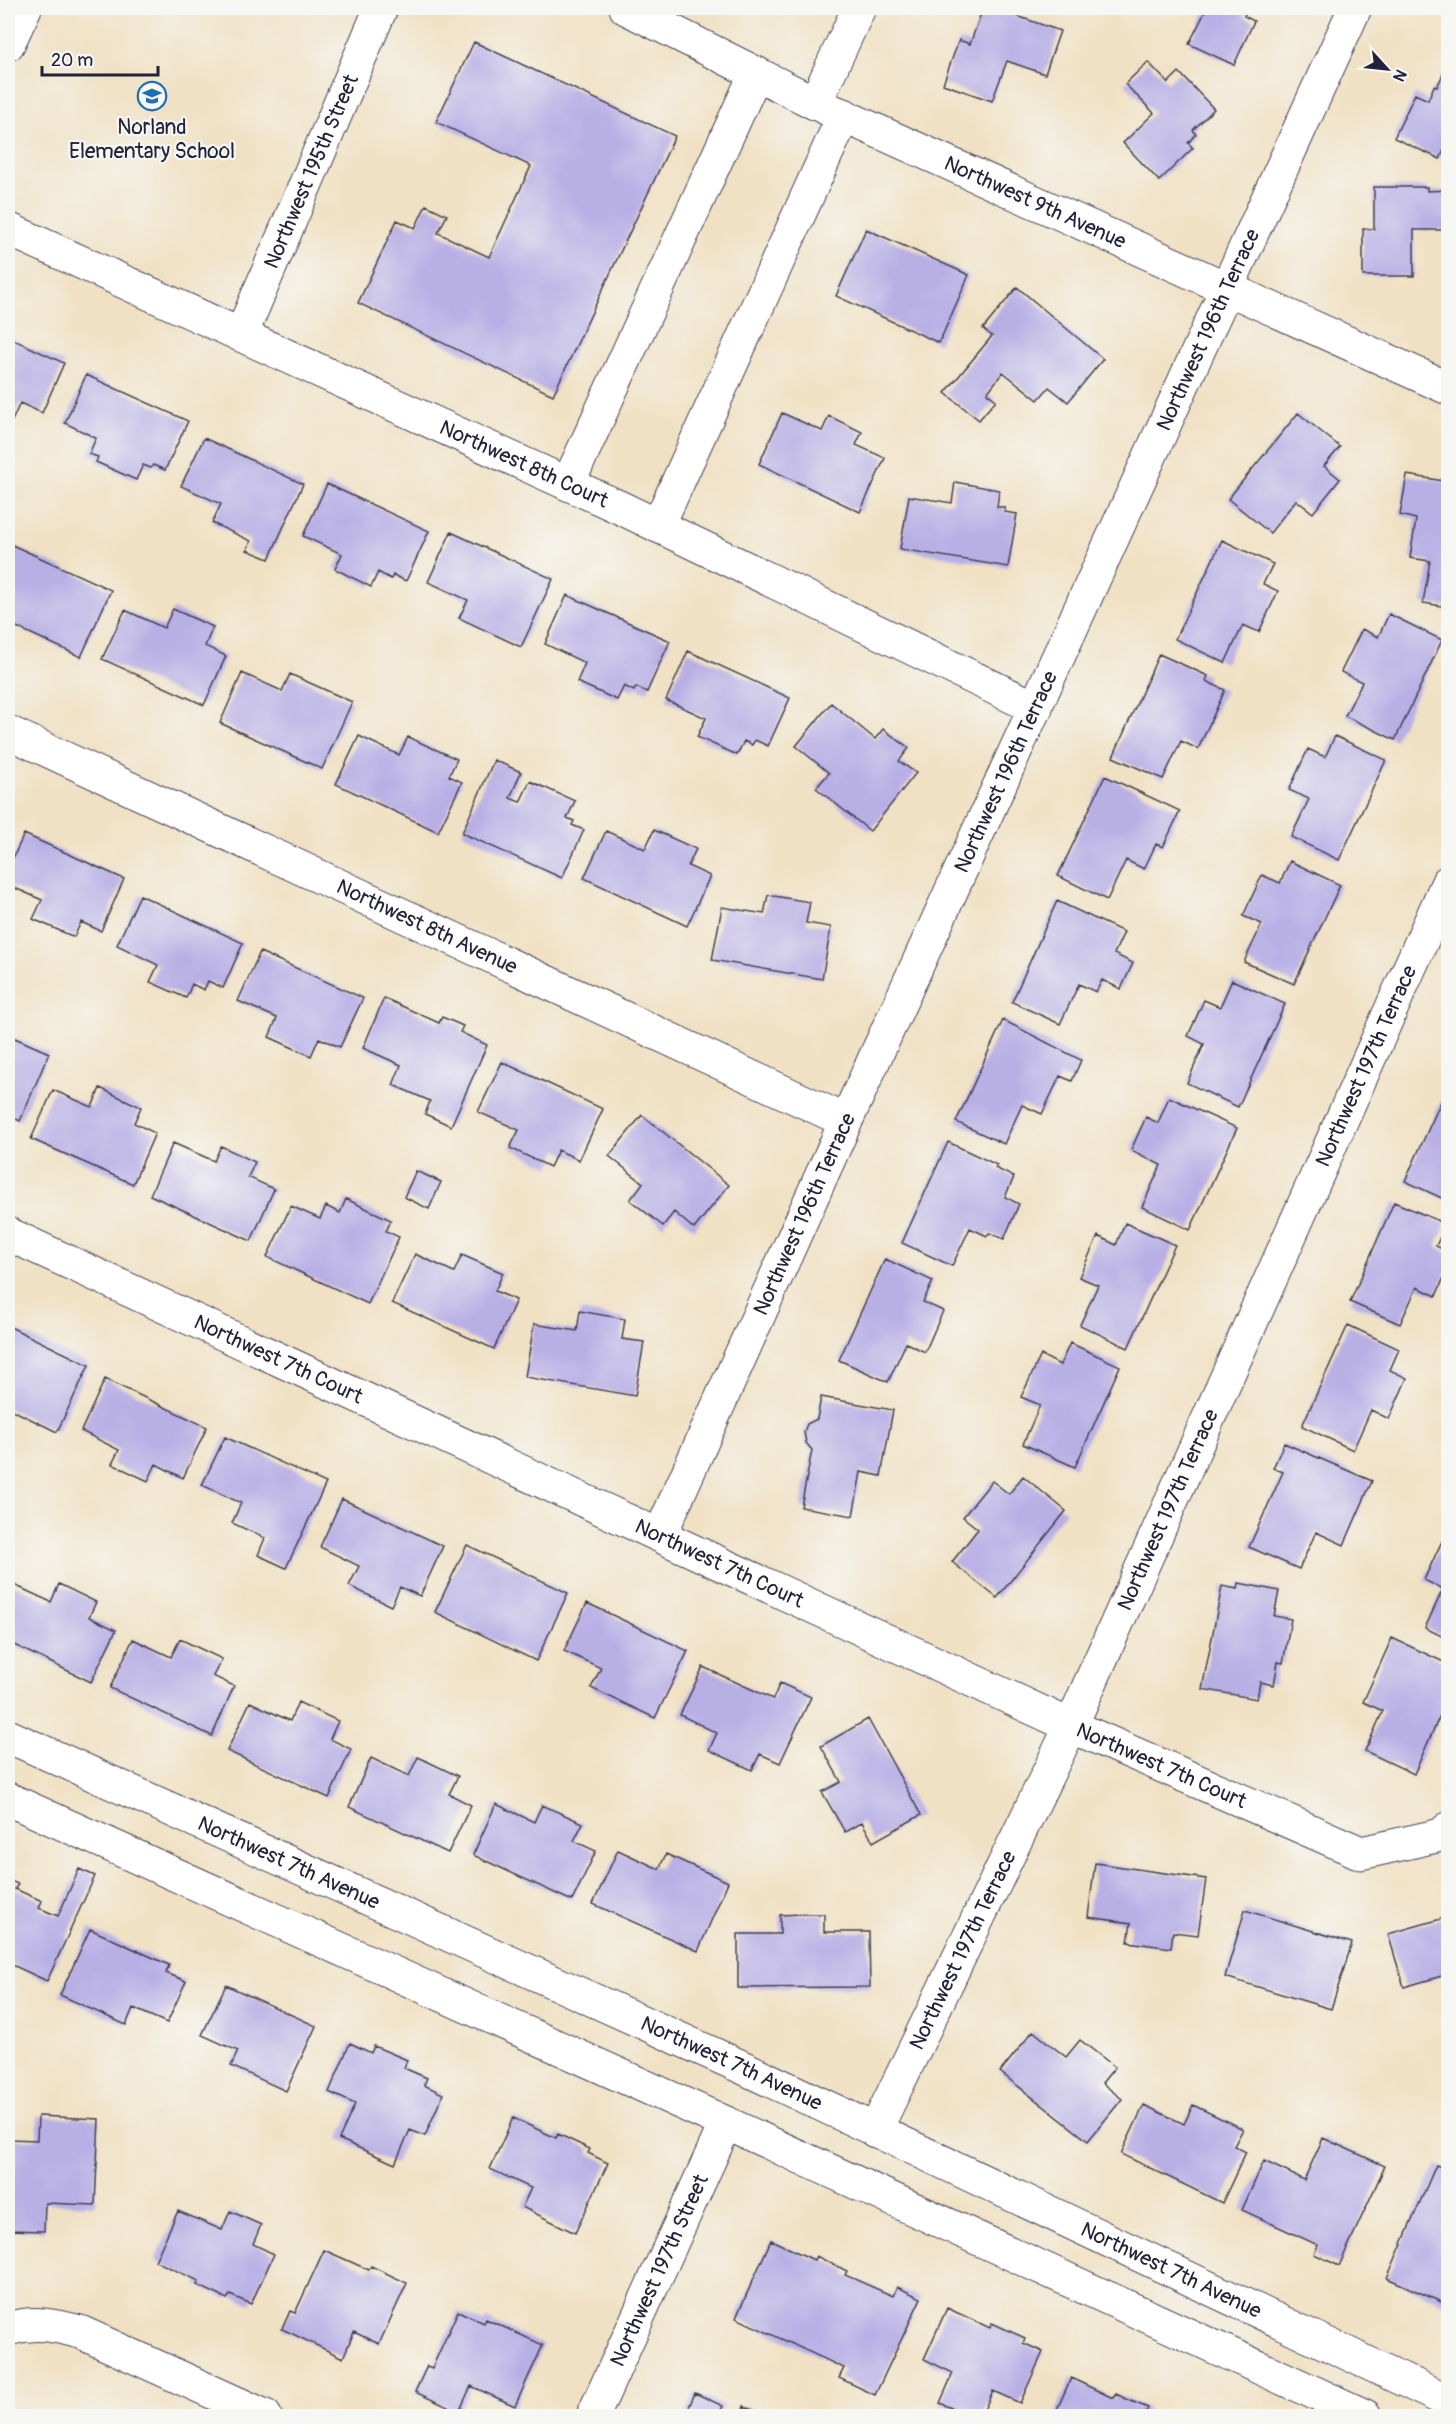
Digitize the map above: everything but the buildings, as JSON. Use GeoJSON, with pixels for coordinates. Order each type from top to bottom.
{"type":"FeatureCollection","features":[{"type":"Feature","properties":{"kind":"street"},"geometry":{"type":"LineString","coordinates":[[8,44],[25,8]]}},
{"type":"Feature","properties":{"kind":"street","name":"Northwest 195th Street"},"geometry":{"type":"LineString","coordinates":[[241,336],[381,8]]}},
{"type":"Feature","properties":{"kind":"street","name":"Northwest 9th Avenue"},"geometry":{"type":"LineString","coordinates":[[626,8],[829,109],[1449,388]]}},
{"type":"Feature","properties":{"kind":"street"},"geometry":{"type":"LineString","coordinates":[[658,526],[829,109],[859,8]]}},
{"type":"Feature","properties":{"kind":"street","name":"Northwest 196th Terrace"},"geometry":{"type":"LineString","coordinates":[[660,1535],[846,1121],[1355,8]]}},
{"type":"Feature","properties":{"kind":"street"},"geometry":{"type":"LineString","coordinates":[[568,484],[756,73]]}},
{"type":"Feature","properties":{"kind":"street","name":"Northwest 8th Court"},"geometry":{"type":"LineString","coordinates":[[8,230],[568,484],[1036,708]]}},
{"type":"Feature","properties":{"kind":"street","name":"Northwest 8th Avenue"},"geometry":{"type":"LineString","coordinates":[[8,732],[846,1121]]}},
{"type":"Feature","properties":{"kind":"street","name":"Northwest 197th Terrace"},"geometry":{"type":"LineString","coordinates":[[875,2131],[1071,1726],[1449,882]]}},
{"type":"Feature","properties":{"kind":"street","name":"Northwest 7th Court"},"geometry":{"type":"LineString","coordinates":[[8,1234],[1071,1726],[1360,1852],[1445,1832]]}},
{"type":"Feature","properties":{"kind":"street","name":"Northwest 7th Avenue"},"geometry":{"type":"LineString","coordinates":[[8,1736],[733,2063],[1449,2401]]}},
{"type":"Feature","properties":{"kind":"street"},"geometry":{"type":"LineString","coordinates":[[8,1798],[726,2123],[1365,2416]]}},
{"type":"Feature","properties":{"kind":"street","name":"Northwest 197th Street"},"geometry":{"type":"LineString","coordinates":[[593,2416],[726,2123]]}},
{"type":"Feature","properties":{"kind":"street"},"geometry":{"type":"LineString","coordinates":[[16,2326],[56,2326],[80,2332],[265,2416]]}},
{"type":"Feature","properties":{"kind":"place","name":"Norland Elementary School"},"geometry":{"type":"Point","coordinates":[152,96]}}]}
